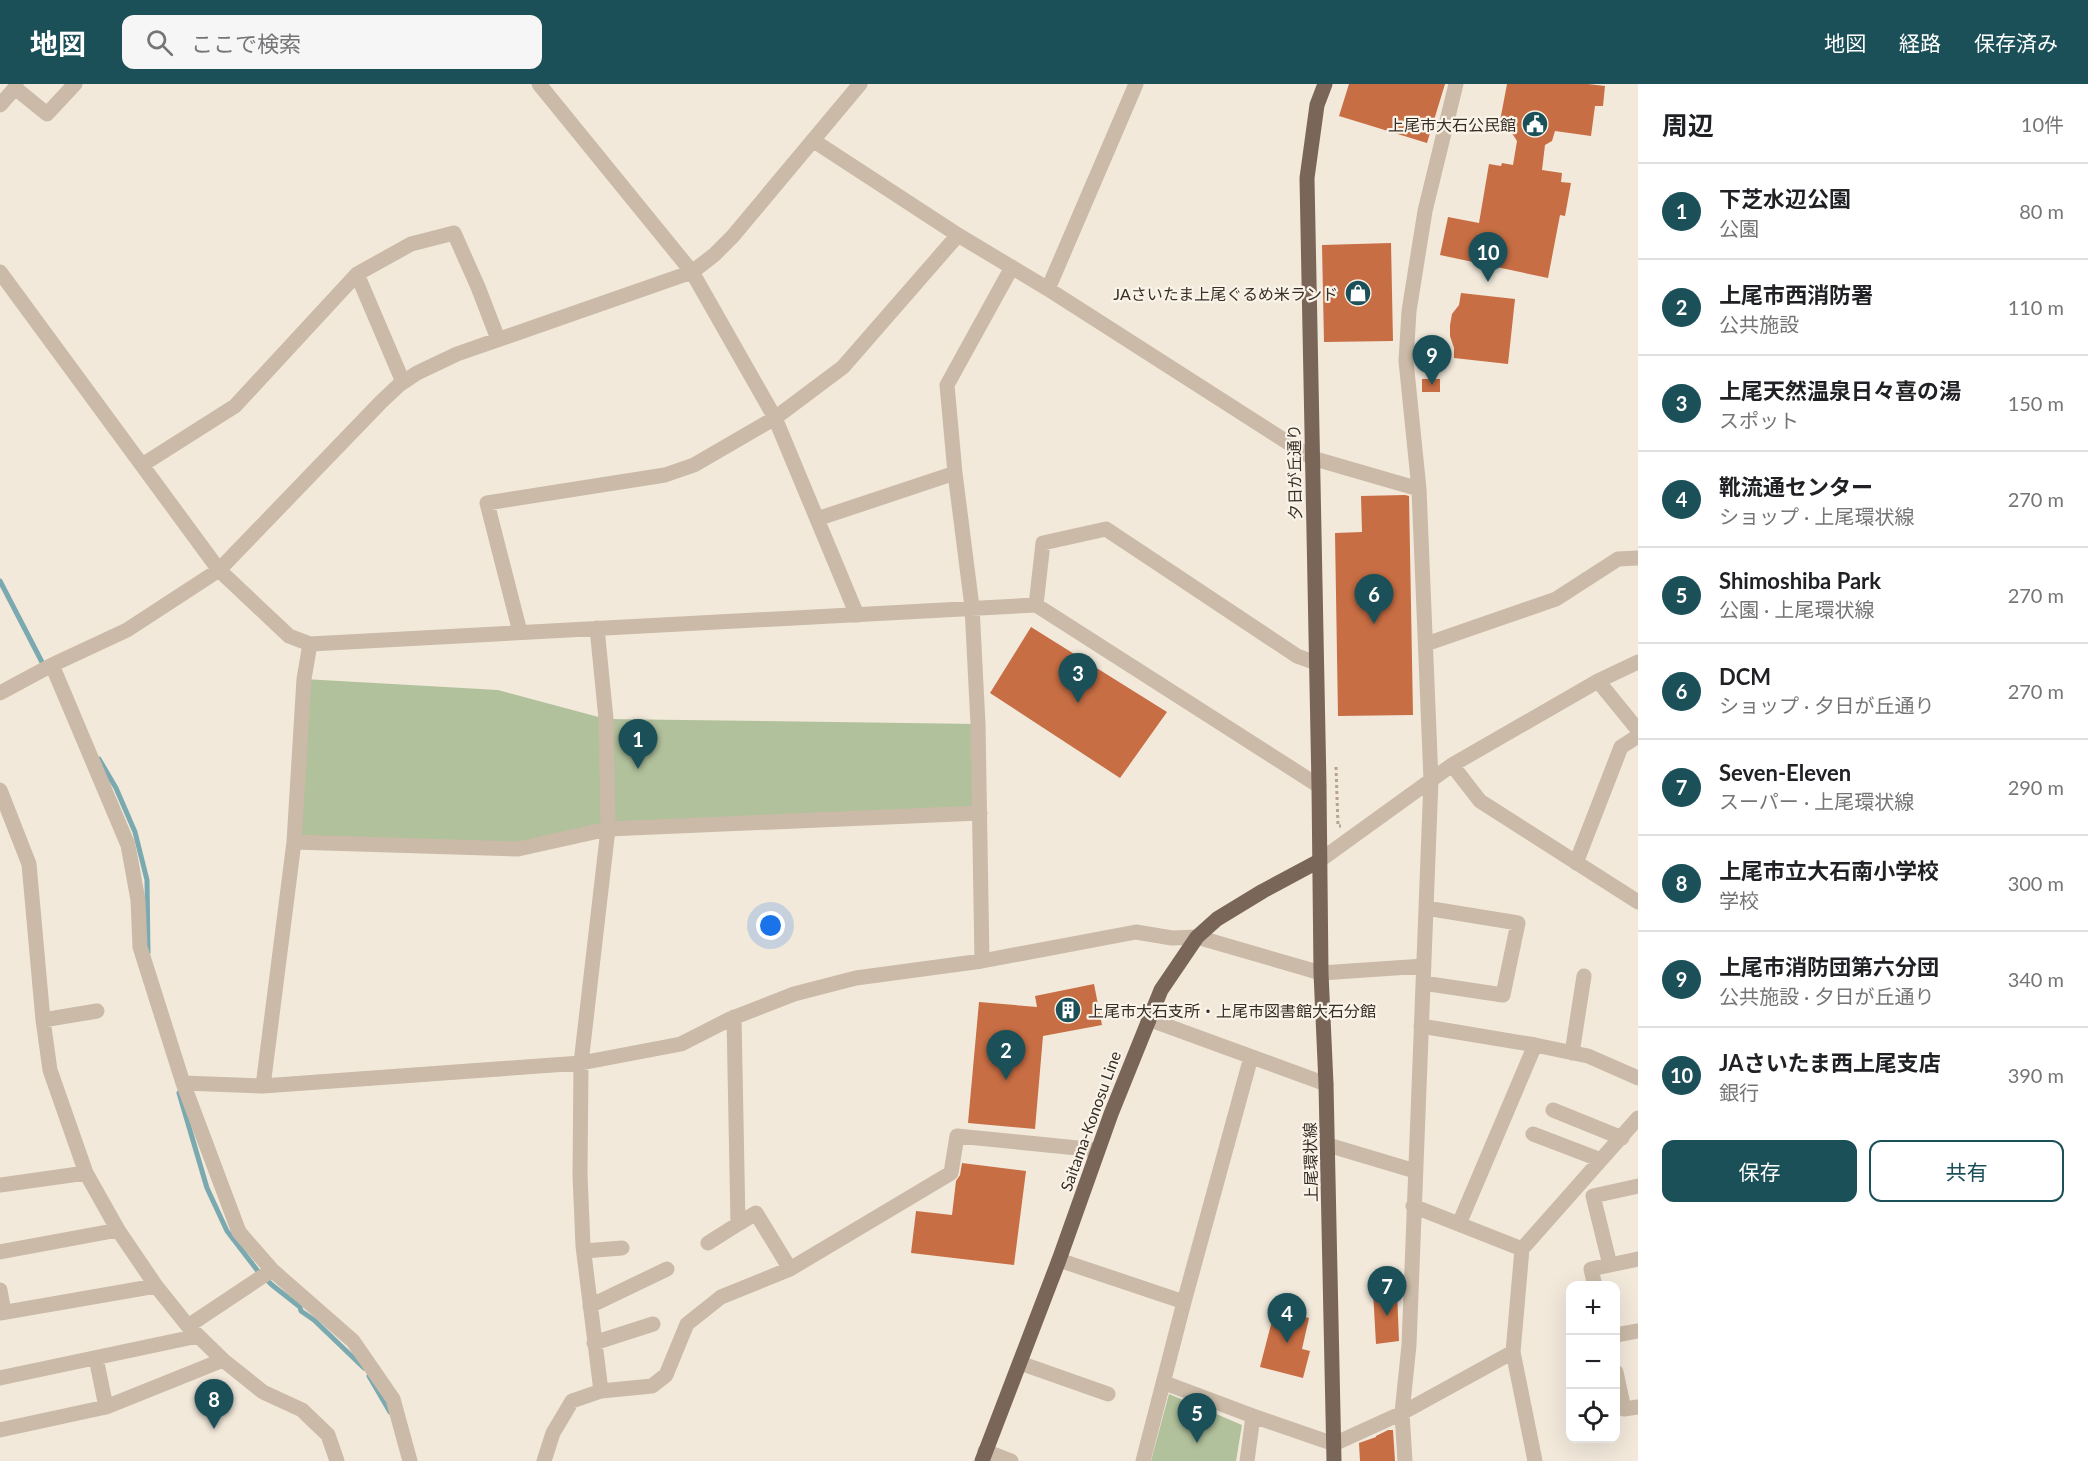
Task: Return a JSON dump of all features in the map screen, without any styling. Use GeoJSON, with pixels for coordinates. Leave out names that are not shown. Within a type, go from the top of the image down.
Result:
{"type":"FeatureCollection","features":[{"type":"Feature","properties":{"kind":"main road","name":"夕日が丘通り"},"geometry":{"type":"LineString","coordinates":[[1319,861],[1307,178],[1317,105],[1325,84]]}},
{"type":"Feature","properties":{"kind":"main road","name":"Saitama-Konosu Line"},"geometry":{"type":"LineString","coordinates":[[984,1456],[1059,1260],[1098,1150],[1161,990],[1197,937],[1217,919],[1319,861]]}},
{"type":"Feature","properties":{"kind":"main road","name":"上尾環状線"},"geometry":{"type":"LineString","coordinates":[[1319,861],[1328,1145],[1334,1461]]}},
{"type":"Feature","properties":{"kind":"street"},"geometry":{"type":"LineString","coordinates":[[0,105],[15,86],[47,114],[75,84]]}},
{"type":"Feature","properties":{"kind":"street"},"geometry":{"type":"LineString","coordinates":[[539,84],[692,272],[775,418],[857,615]]}},
{"type":"Feature","properties":{"kind":"street"},"geometry":{"type":"LineString","coordinates":[[0,693],[52,665],[127,630],[219,570],[381,402],[417,373],[448,357],[692,272],[714,255],[861,84]]}},
{"type":"Feature","properties":{"kind":"street"},"geometry":{"type":"LineString","coordinates":[[1048,289],[1136,84]]}},
{"type":"Feature","properties":{"kind":"street"},"geometry":{"type":"LineString","coordinates":[[1405,1461],[1402,1413],[1409,1345],[1431,780],[1419,489],[1406,361],[1409,311],[1425,211],[1456,84]]}},
{"type":"Feature","properties":{"kind":"street"},"geometry":{"type":"LineString","coordinates":[[814,141],[958,235],[1048,289],[1312,458],[1419,489]]}},
{"type":"Feature","properties":{"kind":"street"},"geometry":{"type":"LineString","coordinates":[[142,465],[234,406],[357,274],[411,244],[454,233],[498,339]]}},
{"type":"Feature","properties":{"kind":"street"},"geometry":{"type":"LineString","coordinates":[[520,632],[488,503],[665,476],[694,465],[775,418],[843,367],[958,235]]}},
{"type":"Feature","properties":{"kind":"street"},"geometry":{"type":"LineString","coordinates":[[982,961],[978,724],[972,607],[946,385],[1012,267]]}},
{"type":"Feature","properties":{"kind":"street"},"geometry":{"type":"LineString","coordinates":[[0,272],[219,570],[289,636],[310,644],[1036,605],[1319,786]]}},
{"type":"Feature","properties":{"kind":"street"},"geometry":{"type":"LineString","coordinates":[[357,274],[404,382]]}},
{"type":"Feature","properties":{"kind":"street"},"geometry":{"type":"LineString","coordinates":[[817,519],[955,473]]}},
{"type":"Feature","properties":{"kind":"street"},"geometry":{"type":"LineString","coordinates":[[1036,605],[1043,543],[1106,529],[1297,656],[1316,663]]}},
{"type":"Feature","properties":{"kind":"street"},"geometry":{"type":"LineString","coordinates":[[1426,644],[1556,599],[1618,559],[1638,558]]}},
{"type":"Feature","properties":{"kind":"street"},"geometry":{"type":"LineString","coordinates":[[597,628],[606,720],[608,830],[581,1063],[580,1176],[584,1251],[594,1343],[602,1391]]}},
{"type":"Feature","properties":{"kind":"street"},"geometry":{"type":"LineString","coordinates":[[263,1086],[294,842],[304,679],[310,644]]}},
{"type":"Feature","properties":{"kind":"street"},"geometry":{"type":"LineString","coordinates":[[1319,861],[1452,765],[1598,681],[1638,662]]}},
{"type":"Feature","properties":{"kind":"street"},"geometry":{"type":"LineString","coordinates":[[52,665],[128,845],[138,900],[140,947],[183,1083],[238,1232],[272,1270],[353,1341],[393,1399],[410,1461]]}},
{"type":"Feature","properties":{"kind":"street"},"geometry":{"type":"LineString","coordinates":[[1598,681],[1638,730]]}},
{"type":"Feature","properties":{"kind":"street"},"geometry":{"type":"LineString","coordinates":[[1576,863],[1621,747],[1638,736]]}},
{"type":"Feature","properties":{"kind":"street"},"geometry":{"type":"LineString","coordinates":[[1452,765],[1480,801],[1638,902]]}},
{"type":"Feature","properties":{"kind":"street"},"geometry":{"type":"LineString","coordinates":[[0,790],[29,864],[43,1020],[50,1070],[86,1173],[118,1230],[156,1286],[193,1331],[223,1360],[263,1392],[302,1410],[328,1435],[337,1461]]}},
{"type":"Feature","properties":{"kind":"street"},"geometry":{"type":"LineString","coordinates":[[294,842],[518,849],[608,830],[980,813]]}},
{"type":"Feature","properties":{"kind":"street"},"geometry":{"type":"LineString","coordinates":[[1423,983],[1503,995],[1518,922],[1426,908]]}},
{"type":"Feature","properties":{"kind":"street"},"geometry":{"type":"LineString","coordinates":[[183,1083],[263,1086],[581,1063],[681,1044],[734,1017],[794,994],[856,978],[982,961],[1136,932],[1172,938],[1197,937],[1321,973],[1424,966]]}},
{"type":"Feature","properties":{"kind":"street"},"geometry":{"type":"LineString","coordinates":[[1572,1053],[1584,976]]}},
{"type":"Feature","properties":{"kind":"street"},"geometry":{"type":"LineString","coordinates":[[43,1020],[97,1011]]}},
{"type":"Feature","properties":{"kind":"street"},"geometry":{"type":"LineString","coordinates":[[734,1017],[738,1224]]}},
{"type":"Feature","properties":{"kind":"street"},"geometry":{"type":"LineString","coordinates":[[1148,1019],[1326,1084]]}},
{"type":"Feature","properties":{"kind":"street"},"geometry":{"type":"LineString","coordinates":[[1421,1026],[1588,1056],[1638,1078]]}},
{"type":"Feature","properties":{"kind":"street"},"geometry":{"type":"LineString","coordinates":[[1459,1224],[1535,1045]]}},
{"type":"Feature","properties":{"kind":"street"},"geometry":{"type":"LineString","coordinates":[[1143,1461],[1251,1057]]}},
{"type":"Feature","properties":{"kind":"street"},"geometry":{"type":"LineString","coordinates":[[1553,1110],[1632,1128]]}},
{"type":"Feature","properties":{"kind":"street"},"geometry":{"type":"LineString","coordinates":[[1535,1461],[1513,1352],[1522,1249],[1632,1128]]}},
{"type":"Feature","properties":{"kind":"street"},"geometry":{"type":"LineString","coordinates":[[1533,1134],[1601,1160]]}},
{"type":"Feature","properties":{"kind":"street"},"geometry":{"type":"LineString","coordinates":[[544,1461],[553,1433],[572,1401],[602,1391],[652,1386],[666,1375],[687,1324],[721,1297],[790,1269],[951,1173],[957,1136],[1098,1150]]}},
{"type":"Feature","properties":{"kind":"street"},"geometry":{"type":"LineString","coordinates":[[1328,1145],[1414,1171]]}},
{"type":"Feature","properties":{"kind":"street"},"geometry":{"type":"LineString","coordinates":[[0,1185],[86,1173]]}},
{"type":"Feature","properties":{"kind":"street"},"geometry":{"type":"LineString","coordinates":[[1610,1265],[1593,1196],[1638,1186]]}},
{"type":"Feature","properties":{"kind":"street"},"geometry":{"type":"LineString","coordinates":[[1413,1206],[1522,1249]]}},
{"type":"Feature","properties":{"kind":"street"},"geometry":{"type":"LineString","coordinates":[[708,1244],[756,1213],[790,1269]]}},
{"type":"Feature","properties":{"kind":"street"},"geometry":{"type":"LineString","coordinates":[[0,1252],[118,1230]]}},
{"type":"Feature","properties":{"kind":"street"},"geometry":{"type":"LineString","coordinates":[[584,1251],[622,1248]]}},
{"type":"Feature","properties":{"kind":"street"},"geometry":{"type":"LineString","coordinates":[[1594,1281],[1591,1269],[1638,1259]]}},
{"type":"Feature","properties":{"kind":"street"},"geometry":{"type":"LineString","coordinates":[[1059,1260],[1184,1302]]}},
{"type":"Feature","properties":{"kind":"street"},"geometry":{"type":"LineString","coordinates":[[590,1306],[667,1269]]}},
{"type":"Feature","properties":{"kind":"street"},"geometry":{"type":"LineString","coordinates":[[0,1378],[96,1358],[193,1331],[272,1270]]}},
{"type":"Feature","properties":{"kind":"street"},"geometry":{"type":"LineString","coordinates":[[0,1290],[2,1313],[156,1286]]}},
{"type":"Feature","properties":{"kind":"street"},"geometry":{"type":"LineString","coordinates":[[594,1343],[653,1324]]}},
{"type":"Feature","properties":{"kind":"street"},"geometry":{"type":"LineString","coordinates":[[1620,1334],[1638,1330]]}},
{"type":"Feature","properties":{"kind":"street"},"geometry":{"type":"LineString","coordinates":[[1165,1383],[1334,1444],[1402,1413],[1513,1352]]}},
{"type":"Feature","properties":{"kind":"street"},"geometry":{"type":"LineString","coordinates":[[96,1358],[106,1407]]}},
{"type":"Feature","properties":{"kind":"street"},"geometry":{"type":"LineString","coordinates":[[0,1430],[106,1407],[223,1360]]}},
{"type":"Feature","properties":{"kind":"street"},"geometry":{"type":"LineString","coordinates":[[1020,1363],[1108,1394]]}},
{"type":"Feature","properties":{"kind":"street"},"geometry":{"type":"LineString","coordinates":[[1620,1389],[1624,1409],[1638,1407]]}},
{"type":"Feature","properties":{"kind":"street"},"geometry":{"type":"LineString","coordinates":[[1247,1461],[1253,1416]]}},
{"type":"Feature","properties":{"kind":"street"},"geometry":{"type":"LineString","coordinates":[[984,1456],[1011,1461]]}},
{"type":"Feature","properties":{"kind":"path"},"geometry":{"type":"LineString","coordinates":[[1336,766],[1338,826],[1349,824]]}},
{"type":"Feature","properties":{"kind":"green space"},"geometry":{"type":"Polygon","coordinates":[[[304,679],[498,690],[606,719],[978,724],[980,813],[608,829],[518,849],[294,842],[304,679]]]}},
{"type":"Feature","properties":{"kind":"green space"},"geometry":{"type":"Polygon","coordinates":[[[1169,1394],[1242,1425],[1236,1461],[1151,1461],[1169,1394]]]}},
{"type":"Feature","properties":{"kind":"building"},"geometry":{"type":"Polygon","coordinates":[[[1349,84],[1445,84],[1427,143],[1339,116],[1349,84]]]}},
{"type":"Feature","properties":{"kind":"building"},"geometry":{"type":"Polygon","coordinates":[[[1507,84],[1605,86],[1603,106],[1595,106],[1591,136],[1555,131],[1552,141],[1545,145],[1542,170],[1562,173],[1561,182],[1571,183],[1565,216],[1560,215],[1548,278],[1440,255],[1448,217],[1479,223],[1489,164],[1513,165],[1517,141],[1510,130],[1511,123],[1500,121],[1507,84]]]}},
{"type":"Feature","properties":{"kind":"building"},"geometry":{"type":"Polygon","coordinates":[[[1391,243],[1393,341],[1324,342],[1322,245],[1391,243]]]}},
{"type":"Feature","properties":{"kind":"building"},"geometry":{"type":"Polygon","coordinates":[[[1461,293],[1515,299],[1508,364],[1454,358],[1450,325],[1452,314],[1459,305],[1461,293]]]}},
{"type":"Feature","properties":{"kind":"building"},"geometry":{"type":"Polygon","coordinates":[[[1422,379],[1440,379],[1440,392],[1422,392],[1422,379]]]}},
{"type":"Feature","properties":{"kind":"building"},"geometry":{"type":"Polygon","coordinates":[[[1361,496],[1409,496],[1413,715],[1338,716],[1335,533],[1362,532],[1361,496]]]}},
{"type":"Feature","properties":{"kind":"building"},"geometry":{"type":"Polygon","coordinates":[[[1031,627],[1167,712],[1120,778],[990,693],[1031,627]]]}},
{"type":"Feature","properties":{"kind":"building"},"geometry":{"type":"Polygon","coordinates":[[[1094,984],[1102,1025],[1043,1036],[1035,1129],[968,1123],[979,1002],[1037,1007],[1035,996],[1094,984]]]}},
{"type":"Feature","properties":{"kind":"building"},"geometry":{"type":"Polygon","coordinates":[[[962,1163],[1026,1171],[1014,1265],[911,1253],[916,1211],[952,1215],[956,1181],[960,1175],[962,1163]]]}},
{"type":"Feature","properties":{"kind":"building"},"geometry":{"type":"Polygon","coordinates":[[[1397,1290],[1399,1341],[1376,1344],[1373,1291],[1397,1290]]]}},
{"type":"Feature","properties":{"kind":"building"},"geometry":{"type":"Polygon","coordinates":[[[1275,1309],[1309,1318],[1302,1349],[1310,1351],[1303,1378],[1260,1367],[1275,1309]]]}},
{"type":"Feature","properties":{"kind":"building"},"geometry":{"type":"Polygon","coordinates":[[[1393,1430],[1395,1461],[1360,1461],[1359,1443],[1393,1430]]]}},
{"type":"Feature","properties":{"kind":"waterway"},"geometry":{"type":"LineString","coordinates":[[0,581],[44,666]]}},
{"type":"Feature","properties":{"kind":"waterway"},"geometry":{"type":"LineString","coordinates":[[99,759],[116,788],[135,832],[147,880],[148,953]]}},
{"type":"Feature","properties":{"kind":"waterway"},"geometry":{"type":"LineString","coordinates":[[179,1093],[207,1188],[227,1231],[257,1270],[364,1368]]}},
{"type":"Feature","properties":{"kind":"waterway"},"geometry":{"type":"LineString","coordinates":[[369,1376],[390,1412]]}},
{"type":"Feature","properties":{"kind":"place","name":"上尾市大石公民館"},"geometry":{"type":"Point","coordinates":[1535,124]}},
{"type":"Feature","properties":{"kind":"place","name":"JAさいたま西上尾支店"},"geometry":{"type":"Point","coordinates":[1488,282]}},
{"type":"Feature","properties":{"kind":"place","name":"JAさいたま上尾ぐるめ米ランド"},"geometry":{"type":"Point","coordinates":[1358,293]}},
{"type":"Feature","properties":{"kind":"place","name":"上尾市消防団第六分団"},"geometry":{"type":"Point","coordinates":[1432,385]}},
{"type":"Feature","properties":{"kind":"place","name":"DCM"},"geometry":{"type":"Point","coordinates":[1374,624]}},
{"type":"Feature","properties":{"kind":"place","name":"上尾天然温泉日々喜の湯"},"geometry":{"type":"Point","coordinates":[1078,703]}},
{"type":"Feature","properties":{"kind":"place","name":"下芝水辺公園"},"geometry":{"type":"Point","coordinates":[638,769]}},
{"type":"Feature","properties":{"kind":"place","name":"上尾市大石支所・上尾市図書館大石分館"},"geometry":{"type":"Point","coordinates":[1068,1010]}},
{"type":"Feature","properties":{"kind":"place","name":"上尾市西消防署"},"geometry":{"type":"Point","coordinates":[1006,1080]}},
{"type":"Feature","properties":{"kind":"place","name":"Seven-Eleven"},"geometry":{"type":"Point","coordinates":[1387,1316]}},
{"type":"Feature","properties":{"kind":"place","name":"靴流通センター"},"geometry":{"type":"Point","coordinates":[1287,1343]}},
{"type":"Feature","properties":{"kind":"place","name":"上尾市立大石南小学校"},"geometry":{"type":"Point","coordinates":[214,1429]}},
{"type":"Feature","properties":{"kind":"place","name":"Shimoshiba Park"},"geometry":{"type":"Point","coordinates":[1197,1443]}}]}
